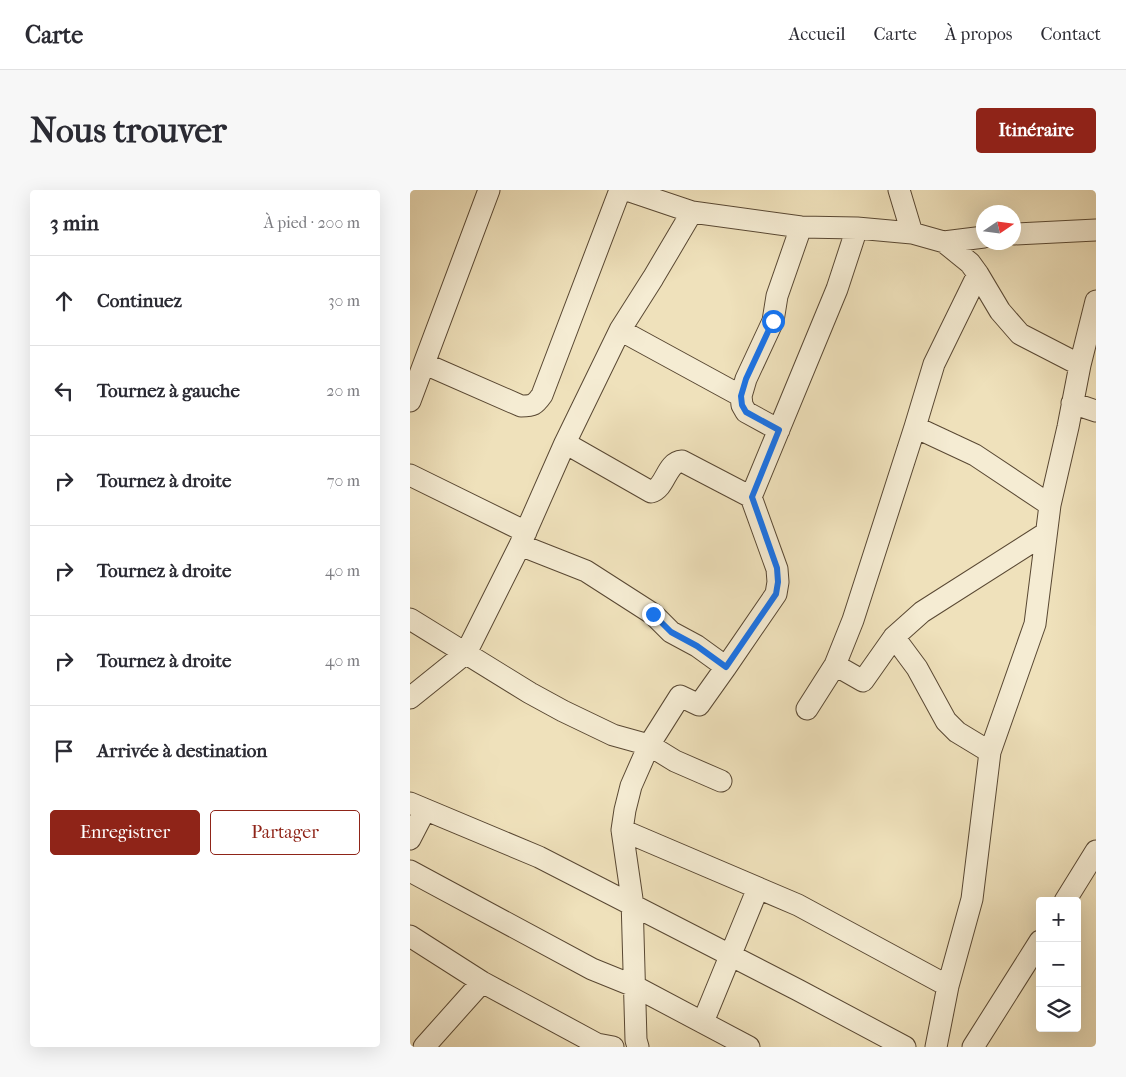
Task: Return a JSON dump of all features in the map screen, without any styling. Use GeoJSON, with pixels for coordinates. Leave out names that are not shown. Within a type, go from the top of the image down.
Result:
{"type":"FeatureCollection","features":[{"type":"Feature","properties":{"kind":"street"},"geometry":{"type":"LineString","coordinates":[[410,401],[489,190]]}},
{"type":"Feature","properties":{"kind":"street"},"geometry":{"type":"LineString","coordinates":[[425,364],[521,406],[529,406],[536,403],[542,395],[620,190]]}},
{"type":"Feature","properties":{"kind":"street"},"geometry":{"type":"LineString","coordinates":[[628,190],[692,212],[801,227],[857,228],[912,233],[944,242],[976,239]]}},
{"type":"Feature","properties":{"kind":"street"},"geometry":{"type":"LineString","coordinates":[[899,190],[912,233]]}},
{"type":"Feature","properties":{"kind":"street"},"geometry":{"type":"LineString","coordinates":[[410,698],[466,653],[523,538],[565,443],[620,330],[692,212]]}},
{"type":"Feature","properties":{"kind":"street"},"geometry":{"type":"LineString","coordinates":[[779,430],[746,412],[742,405],[741,396],[746,379],[773,321],[777,296],[801,227]]}},
{"type":"Feature","properties":{"kind":"street"},"geometry":{"type":"LineString","coordinates":[[638,1047],[636,1040],[632,904],[622,830],[631,786],[650,745],[680,696],[699,705],[776,594],[778,582],[777,568],[752,497],[837,289],[857,228]]}},
{"type":"Feature","properties":{"kind":"street"},"geometry":{"type":"LineString","coordinates":[[1021,234],[1096,230]]}},
{"type":"Feature","properties":{"kind":"street"},"geometry":{"type":"LineString","coordinates":[[944,242],[970,263],[1000,311],[1020,334],[1080,365]]}},
{"type":"Feature","properties":{"kind":"street"},"geometry":{"type":"LineString","coordinates":[[807,709],[835,665],[853,620],[937,356],[978,274]]}},
{"type":"Feature","properties":{"kind":"street"},"geometry":{"type":"LineString","coordinates":[[936,1047],[948,986],[972,899],[990,752],[1035,624],[1050,505],[1080,365],[1096,301]]}},
{"type":"Feature","properties":{"kind":"street"},"geometry":{"type":"LineString","coordinates":[[620,330],[741,396]]}},
{"type":"Feature","properties":{"kind":"street"},"geometry":{"type":"LineString","coordinates":[[1072,403],[1096,411]]}},
{"type":"Feature","properties":{"kind":"street"},"geometry":{"type":"LineString","coordinates":[[915,427],[975,455],[1050,505]]}},
{"type":"Feature","properties":{"kind":"street"},"geometry":{"type":"LineString","coordinates":[[565,443],[651,492],[656,490],[673,464],[682,461],[752,497]]}},
{"type":"Feature","properties":{"kind":"street"},"geometry":{"type":"LineString","coordinates":[[410,475],[586,571],[653,614],[671,632],[697,646],[726,667]]}},
{"type":"Feature","properties":{"kind":"street"},"geometry":{"type":"LineString","coordinates":[[835,665],[863,681],[894,637],[922,612],[1046,532]]}},
{"type":"Feature","properties":{"kind":"street"},"geometry":{"type":"LineString","coordinates":[[410,619],[562,711],[613,735],[650,745],[675,761],[721,781]]}},
{"type":"Feature","properties":{"kind":"street"},"geometry":{"type":"LineString","coordinates":[[894,637],[917,668],[946,721],[957,732],[990,752]]}},
{"type":"Feature","properties":{"kind":"street"},"geometry":{"type":"LineString","coordinates":[[410,839],[418,806],[539,857],[905,1047]]}},
{"type":"Feature","properties":{"kind":"street"},"geometry":{"type":"LineString","coordinates":[[622,830],[798,905],[948,986]]}},
{"type":"Feature","properties":{"kind":"street"},"geometry":{"type":"LineString","coordinates":[[1067,897],[1096,851]]}},
{"type":"Feature","properties":{"kind":"street"},"geometry":{"type":"LineString","coordinates":[[410,871],[592,969],[634,986],[749,1047]]}},
{"type":"Feature","properties":{"kind":"street"},"geometry":{"type":"LineString","coordinates":[[703,1022],[758,888]]}},
{"type":"Feature","properties":{"kind":"street"},"geometry":{"type":"LineString","coordinates":[[410,936],[482,982],[596,1044],[606,1046]]}},
{"type":"Feature","properties":{"kind":"street"},"geometry":{"type":"LineString","coordinates":[[974,1047],[1039,942]]}},
{"type":"Feature","properties":{"kind":"street"},"geometry":{"type":"LineString","coordinates":[[424,1047],[482,982]]}},
{"type":"Feature","properties":{"kind":"route"},"geometry":{"type":"LineString","coordinates":[[653,614],[671,632],[697,646],[726,667],[776,594],[778,582],[777,568],[752,497],[779,430],[746,412],[742,405],[741,396],[746,379],[773,321]]}}]}
